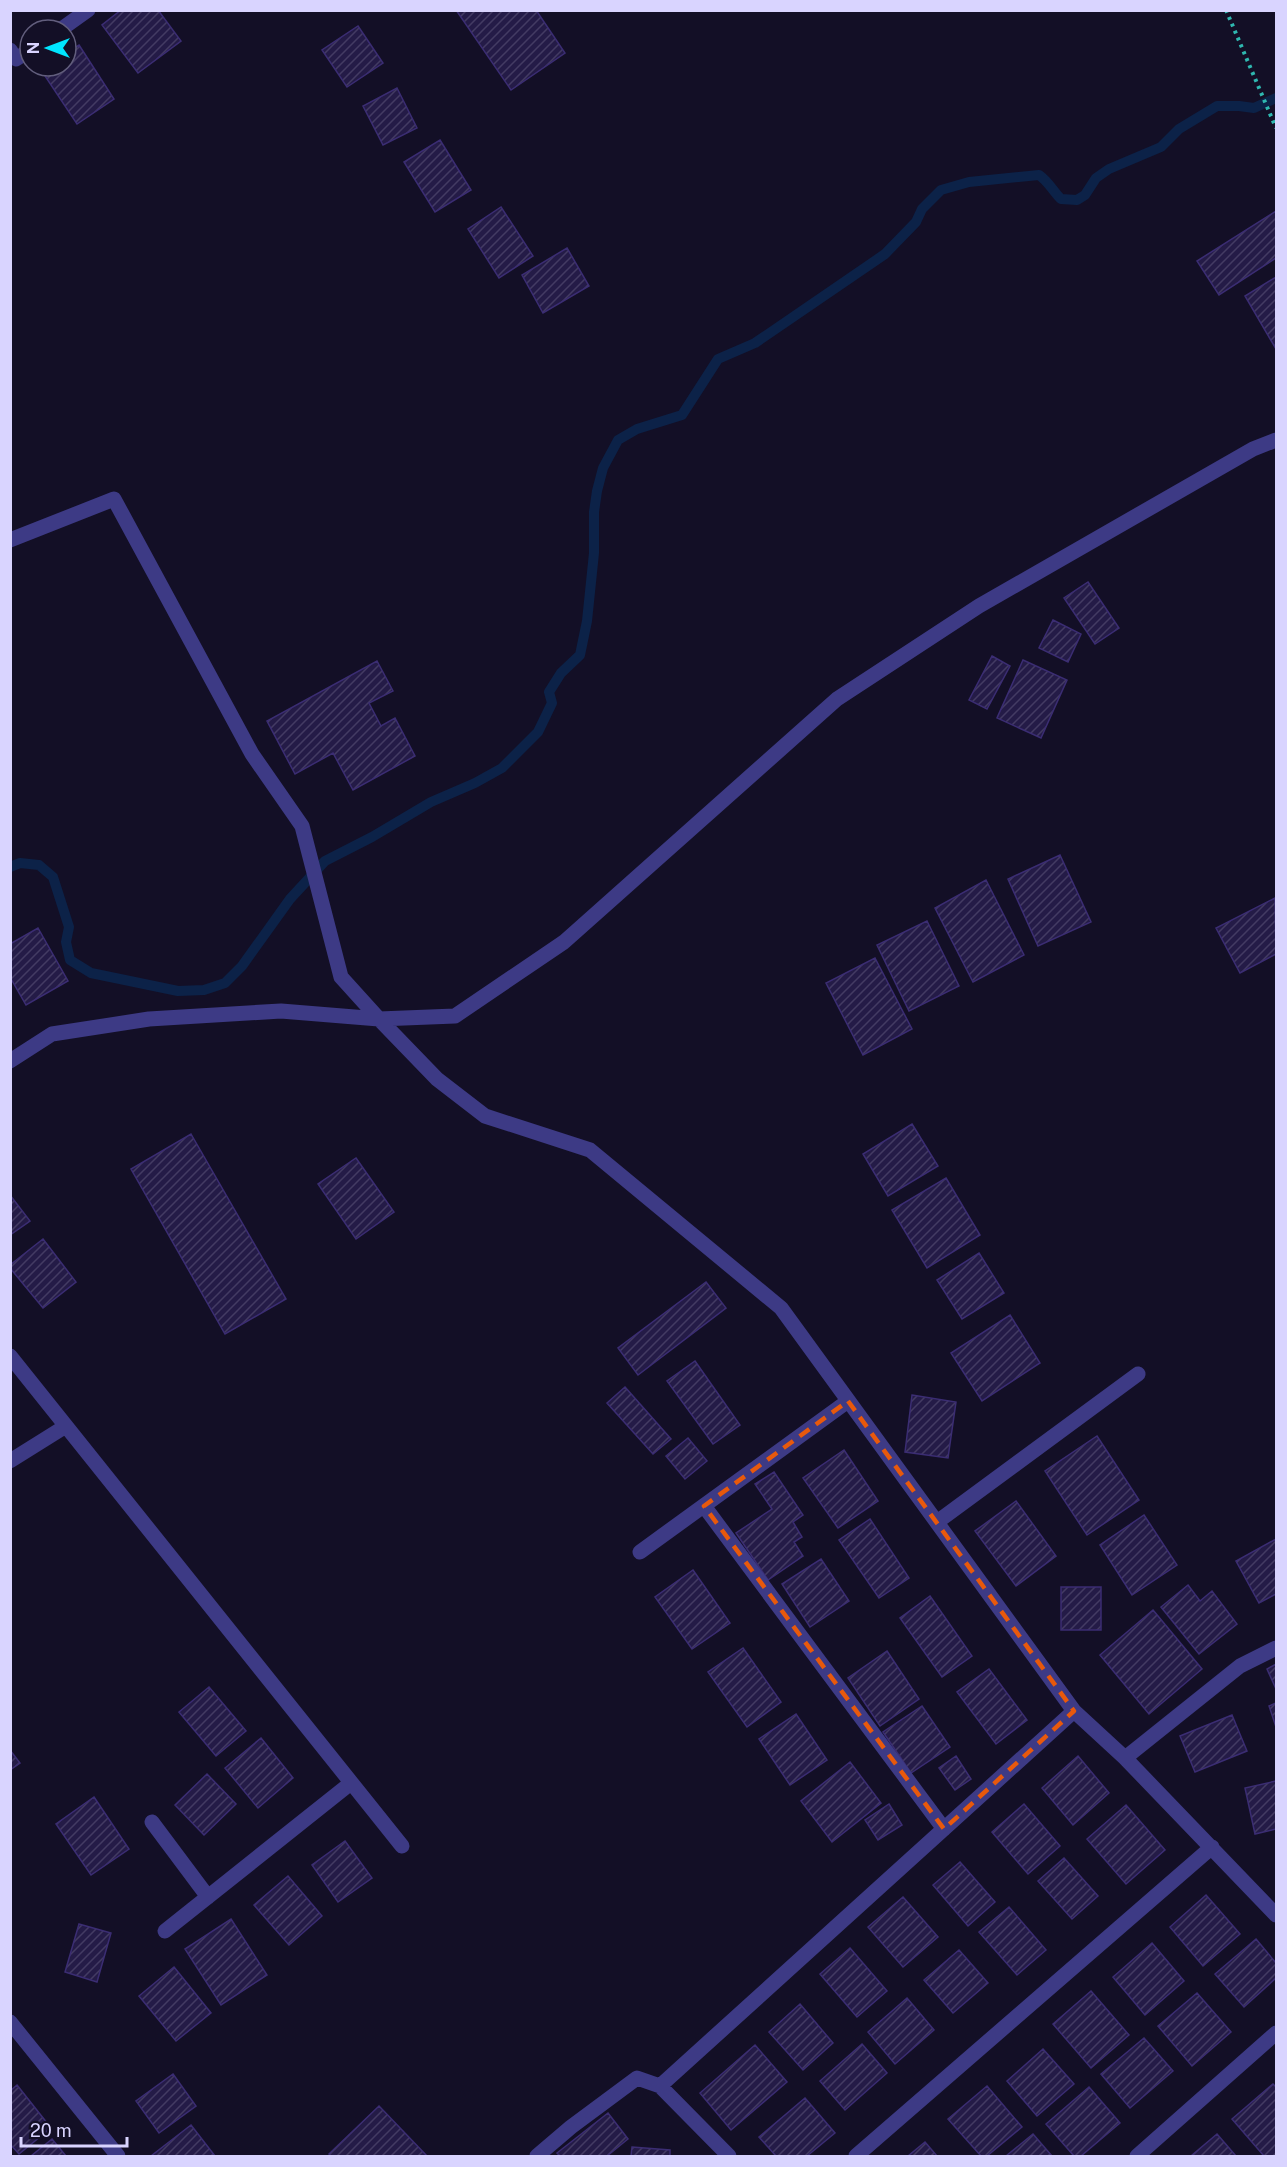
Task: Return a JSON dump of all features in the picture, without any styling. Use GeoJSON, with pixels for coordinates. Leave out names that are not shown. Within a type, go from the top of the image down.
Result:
{"type":"FeatureCollection","features":[{"type":"Feature","properties":{"kind":"street"},"geometry":{"type":"LineString","coordinates":[[10,1061],[52,1034],[149,1019],[281,1011],[379,1020],[455,1016],[564,942],[837,699],[979,606],[1253,449],[1276,440]]}},
{"type":"Feature","properties":{"kind":"street"},"geometry":{"type":"LineString","coordinates":[[10,540],[114,499],[252,754],[302,826],[341,977],[437,1079],[485,1116],[590,1150],[781,1308],[1074,1711],[1125,1758],[1276,1915]]}},
{"type":"Feature","properties":{"kind":"street"},"geometry":{"type":"LineString","coordinates":[[10,1356],[402,1846]]}},
{"type":"Feature","properties":{"kind":"street"},"geometry":{"type":"LineString","coordinates":[[937,1522],[1138,1374]]}},
{"type":"Feature","properties":{"kind":"street"},"geometry":{"type":"LineString","coordinates":[[640,1552],[848,1401]]}},
{"type":"Feature","properties":{"kind":"street"},"geometry":{"type":"LineString","coordinates":[[10,1461],[66,1426]]}},
{"type":"Feature","properties":{"kind":"street"},"geometry":{"type":"LineString","coordinates":[[704,1506],[944,1829]]}},
{"type":"Feature","properties":{"kind":"street"},"geometry":{"type":"LineString","coordinates":[[1125,1758],[1240,1666],[1276,1648]]}},
{"type":"Feature","properties":{"kind":"street"},"geometry":{"type":"LineString","coordinates":[[660,2086],[1074,1711]]}},
{"type":"Feature","properties":{"kind":"street"},"geometry":{"type":"LineString","coordinates":[[165,1932],[351,1783]]}},
{"type":"Feature","properties":{"kind":"street"},"geometry":{"type":"LineString","coordinates":[[152,1822],[208,1897]]}},
{"type":"Feature","properties":{"kind":"street"},"geometry":{"type":"LineString","coordinates":[[856,2157],[1212,1847]]}},
{"type":"Feature","properties":{"kind":"street"},"geometry":{"type":"LineString","coordinates":[[10,2022],[118,2157]]}},
{"type":"Feature","properties":{"kind":"street"},"geometry":{"type":"LineString","coordinates":[[1137,2157],[1276,2033]]}},
{"type":"Feature","properties":{"kind":"street"},"geometry":{"type":"LineString","coordinates":[[537,2157],[571,2127],[637,2078],[660,2086],[729,2157]]}},
{"type":"Feature","properties":{"kind":"path"},"geometry":{"type":"LineString","coordinates":[[1226,10],[1276,129]]}},
{"type":"Feature","properties":{"kind":"highlighted area"},"geometry":{"type":"Polygon","coordinates":[[[848,1401],[1074,1711],[944,1829],[704,1506],[848,1401]]]}},
{"type":"Feature","properties":{"kind":"building"},"geometry":{"type":"Polygon","coordinates":[[[121,10],[158,10],[181,41],[138,73],[102,25],[121,10]]]}},
{"type":"Feature","properties":{"kind":"building"},"geometry":{"type":"Polygon","coordinates":[[[456,10],[536,10],[565,53],[511,90],[456,10]]]}},
{"type":"Feature","properties":{"kind":"building"},"geometry":{"type":"Polygon","coordinates":[[[358,26],[383,63],[347,87],[322,50],[358,26]]]}},
{"type":"Feature","properties":{"kind":"building"},"geometry":{"type":"Polygon","coordinates":[[[78,46],[114,99],[77,124],[46,78],[78,78],[78,46]]]}},
{"type":"Feature","properties":{"kind":"building"},"geometry":{"type":"Polygon","coordinates":[[[397,88],[417,128],[383,145],[363,106],[397,88]]]}},
{"type":"Feature","properties":{"kind":"building"},"geometry":{"type":"Polygon","coordinates":[[[440,140],[471,190],[435,212],[404,162],[440,140]]]}},
{"type":"Feature","properties":{"kind":"building"},"geometry":{"type":"Polygon","coordinates":[[[501,207],[533,256],[499,278],[468,229],[501,207]]]}},
{"type":"Feature","properties":{"kind":"building"},"geometry":{"type":"Polygon","coordinates":[[[1276,211],[1276,258],[1219,295],[1197,261],[1276,211]]]}},
{"type":"Feature","properties":{"kind":"building"},"geometry":{"type":"Polygon","coordinates":[[[567,248],[589,286],[543,313],[522,275],[567,248]]]}},
{"type":"Feature","properties":{"kind":"building"},"geometry":{"type":"Polygon","coordinates":[[[1276,277],[1276,349],[1245,296],[1276,277]]]}},
{"type":"Feature","properties":{"kind":"building"},"geometry":{"type":"Polygon","coordinates":[[[1088,582],[1119,628],[1095,644],[1064,598],[1088,582]]]}},
{"type":"Feature","properties":{"kind":"building"},"geometry":{"type":"Polygon","coordinates":[[[1053,620],[1081,634],[1068,662],[1039,648],[1053,620]]]}},
{"type":"Feature","properties":{"kind":"building"},"geometry":{"type":"Polygon","coordinates":[[[992,656],[1010,666],[987,709],[969,700],[992,656]]]}},
{"type":"Feature","properties":{"kind":"building"},"geometry":{"type":"Polygon","coordinates":[[[1023,660],[1067,680],[1041,738],[997,718],[1023,660]]]}},
{"type":"Feature","properties":{"kind":"building"},"geometry":{"type":"Polygon","coordinates":[[[377,661],[393,691],[369,703],[381,726],[395,718],[415,756],[353,790],[333,753],[295,774],[267,721],[377,661]]]}},
{"type":"Feature","properties":{"kind":"building"},"geometry":{"type":"Polygon","coordinates":[[[1060,855],[1091,922],[1038,946],[1008,879],[1060,855]]]}},
{"type":"Feature","properties":{"kind":"building"},"geometry":{"type":"Polygon","coordinates":[[[986,880],[1024,955],[973,982],[935,908],[986,880]]]}},
{"type":"Feature","properties":{"kind":"building"},"geometry":{"type":"Polygon","coordinates":[[[1275,898],[1276,954],[1240,973],[1216,928],[1275,898]]]}},
{"type":"Feature","properties":{"kind":"building"},"geometry":{"type":"Polygon","coordinates":[[[927,921],[959,986],[909,1011],[877,945],[927,921]]]}},
{"type":"Feature","properties":{"kind":"building"},"geometry":{"type":"Polygon","coordinates":[[[38,928],[68,981],[26,1005],[10,977],[10,944],[38,928]]]}},
{"type":"Feature","properties":{"kind":"building"},"geometry":{"type":"Polygon","coordinates":[[[875,958],[912,1029],[863,1055],[826,983],[875,958]]]}},
{"type":"Feature","properties":{"kind":"building"},"geometry":{"type":"Polygon","coordinates":[[[912,1124],[938,1166],[888,1196],[863,1154],[912,1124]]]}},
{"type":"Feature","properties":{"kind":"building"},"geometry":{"type":"Polygon","coordinates":[[[191,1134],[286,1299],[225,1334],[131,1169],[191,1134]]]}},
{"type":"Feature","properties":{"kind":"building"},"geometry":{"type":"Polygon","coordinates":[[[356,1158],[394,1212],[356,1239],[318,1184],[356,1158]]]}},
{"type":"Feature","properties":{"kind":"building"},"geometry":{"type":"Polygon","coordinates":[[[946,1178],[980,1235],[927,1268],[892,1210],[946,1178]]]}},
{"type":"Feature","properties":{"kind":"building"},"geometry":{"type":"Polygon","coordinates":[[[10,1195],[30,1221],[10,1235],[10,1195]]]}},
{"type":"Feature","properties":{"kind":"building"},"geometry":{"type":"Polygon","coordinates":[[[43,1239],[76,1282],[43,1308],[10,1268],[10,1265],[43,1239]]]}},
{"type":"Feature","properties":{"kind":"building"},"geometry":{"type":"Polygon","coordinates":[[[979,1253],[1004,1293],[962,1319],[937,1280],[979,1253]]]}},
{"type":"Feature","properties":{"kind":"building"},"geometry":{"type":"Polygon","coordinates":[[[706,1282],[726,1308],[638,1375],[618,1348],[706,1282]]]}},
{"type":"Feature","properties":{"kind":"building"},"geometry":{"type":"Polygon","coordinates":[[[1010,1315],[1040,1363],[982,1401],[951,1353],[1010,1315]]]}},
{"type":"Feature","properties":{"kind":"building"},"geometry":{"type":"Polygon","coordinates":[[[695,1361],[740,1425],[713,1444],[667,1381],[695,1361]]]}},
{"type":"Feature","properties":{"kind":"building"},"geometry":{"type":"Polygon","coordinates":[[[625,1387],[671,1439],[653,1454],[607,1403],[625,1387]]]}},
{"type":"Feature","properties":{"kind":"building"},"geometry":{"type":"Polygon","coordinates":[[[912,1395],[956,1402],[948,1458],[905,1452],[912,1395]]]}},
{"type":"Feature","properties":{"kind":"building"},"geometry":{"type":"Polygon","coordinates":[[[1097,1436],[1139,1500],[1087,1535],[1045,1471],[1097,1436]]]}},
{"type":"Feature","properties":{"kind":"building"},"geometry":{"type":"Polygon","coordinates":[[[688,1438],[707,1461],[685,1479],[666,1456],[688,1438]]]}},
{"type":"Feature","properties":{"kind":"building"},"geometry":{"type":"Polygon","coordinates":[[[844,1450],[878,1501],[838,1528],[803,1478],[844,1450]]]}},
{"type":"Feature","properties":{"kind":"building"},"geometry":{"type":"Polygon","coordinates":[[[774,1472],[803,1515],[793,1522],[802,1537],[794,1542],[803,1556],[768,1580],[736,1533],[772,1509],[755,1484],[774,1472]]]}},
{"type":"Feature","properties":{"kind":"building"},"geometry":{"type":"Polygon","coordinates":[[[1016,1501],[1056,1556],[1016,1586],[975,1531],[1016,1501]]]}},
{"type":"Feature","properties":{"kind":"building"},"geometry":{"type":"Polygon","coordinates":[[[1144,1515],[1177,1565],[1132,1595],[1100,1545],[1144,1515]]]}},
{"type":"Feature","properties":{"kind":"building"},"geometry":{"type":"Polygon","coordinates":[[[870,1519],[909,1578],[879,1598],[839,1540],[870,1519]]]}},
{"type":"Feature","properties":{"kind":"building"},"geometry":{"type":"Polygon","coordinates":[[[1276,1539],[1276,1594],[1259,1603],[1236,1561],[1276,1539]]]}},
{"type":"Feature","properties":{"kind":"building"},"geometry":{"type":"Polygon","coordinates":[[[821,1559],[849,1601],[810,1627],[782,1584],[821,1559]]]}},
{"type":"Feature","properties":{"kind":"building"},"geometry":{"type":"Polygon","coordinates":[[[693,1570],[730,1623],[692,1649],[655,1597],[693,1570]]]}},
{"type":"Feature","properties":{"kind":"building"},"geometry":{"type":"Polygon","coordinates":[[[1188,1585],[1200,1601],[1212,1591],[1237,1624],[1199,1654],[1161,1607],[1188,1585]]]}},
{"type":"Feature","properties":{"kind":"building"},"geometry":{"type":"Polygon","coordinates":[[[1061,1587],[1101,1587],[1101,1630],[1061,1630],[1061,1587]]]}},
{"type":"Feature","properties":{"kind":"building"},"geometry":{"type":"Polygon","coordinates":[[[930,1596],[972,1656],[942,1677],[900,1618],[930,1596]]]}},
{"type":"Feature","properties":{"kind":"building"},"geometry":{"type":"Polygon","coordinates":[[[1153,1610],[1202,1669],[1149,1714],[1100,1655],[1153,1610]]]}},
{"type":"Feature","properties":{"kind":"building"},"geometry":{"type":"Polygon","coordinates":[[[743,1648],[781,1702],[747,1727],[708,1672],[743,1648]]]}},
{"type":"Feature","properties":{"kind":"building"},"geometry":{"type":"Polygon","coordinates":[[[887,1651],[919,1699],[880,1726],[848,1678],[887,1651]]]}},
{"type":"Feature","properties":{"kind":"building"},"geometry":{"type":"Polygon","coordinates":[[[1276,1664],[1276,1689],[1267,1669],[1276,1664]]]}},
{"type":"Feature","properties":{"kind":"building"},"geometry":{"type":"Polygon","coordinates":[[[989,1669],[1027,1720],[996,1744],[957,1692],[989,1669]]]}},
{"type":"Feature","properties":{"kind":"building"},"geometry":{"type":"Polygon","coordinates":[[[209,1687],[246,1731],[216,1756],[179,1712],[209,1687]]]}},
{"type":"Feature","properties":{"kind":"building"},"geometry":{"type":"Polygon","coordinates":[[[1276,1703],[1276,1727],[1269,1706],[1276,1703]]]}},
{"type":"Feature","properties":{"kind":"building"},"geometry":{"type":"Polygon","coordinates":[[[922,1706],[950,1747],[911,1773],[883,1732],[922,1706]]]}},
{"type":"Feature","properties":{"kind":"building"},"geometry":{"type":"Polygon","coordinates":[[[796,1714],[827,1760],[790,1785],[759,1739],[796,1714]]]}},
{"type":"Feature","properties":{"kind":"building"},"geometry":{"type":"Polygon","coordinates":[[[1232,1715],[1247,1751],[1195,1772],[1180,1736],[1232,1715]]]}},
{"type":"Feature","properties":{"kind":"building"},"geometry":{"type":"Polygon","coordinates":[[[261,1738],[293,1778],[258,1808],[225,1768],[261,1738]]]}},
{"type":"Feature","properties":{"kind":"building"},"geometry":{"type":"Polygon","coordinates":[[[10,1750],[20,1763],[10,1770],[10,1750]]]}},
{"type":"Feature","properties":{"kind":"building"},"geometry":{"type":"Polygon","coordinates":[[[956,1756],[971,1779],[955,1790],[939,1768],[956,1756]]]}},
{"type":"Feature","properties":{"kind":"building"},"geometry":{"type":"Polygon","coordinates":[[[1078,1756],[1109,1793],[1073,1825],[1042,1788],[1078,1756]]]}},
{"type":"Feature","properties":{"kind":"building"},"geometry":{"type":"Polygon","coordinates":[[[850,1762],[881,1803],[832,1842],[801,1801],[850,1762]]]}},
{"type":"Feature","properties":{"kind":"building"},"geometry":{"type":"Polygon","coordinates":[[[207,1774],[236,1804],[204,1835],[175,1805],[207,1774]]]}},
{"type":"Feature","properties":{"kind":"building"},"geometry":{"type":"Polygon","coordinates":[[[1276,1781],[1276,1829],[1255,1834],[1245,1788],[1276,1781]]]}},
{"type":"Feature","properties":{"kind":"building"},"geometry":{"type":"Polygon","coordinates":[[[94,1797],[129,1849],[91,1875],[56,1824],[94,1797]]]}},
{"type":"Feature","properties":{"kind":"building"},"geometry":{"type":"Polygon","coordinates":[[[889,1804],[902,1825],[878,1840],[865,1820],[889,1804]]]}},
{"type":"Feature","properties":{"kind":"building"},"geometry":{"type":"Polygon","coordinates":[[[1024,1804],[1060,1846],[1028,1874],[992,1832],[1024,1804]]]}},
{"type":"Feature","properties":{"kind":"building"},"geometry":{"type":"Polygon","coordinates":[[[1126,1805],[1165,1850],[1126,1884],[1087,1839],[1126,1805]]]}},
{"type":"Feature","properties":{"kind":"building"},"geometry":{"type":"Polygon","coordinates":[[[345,1841],[372,1878],[338,1902],[312,1865],[345,1841]]]}},
{"type":"Feature","properties":{"kind":"building"},"geometry":{"type":"Polygon","coordinates":[[[1064,1858],[1098,1896],[1072,1919],[1038,1881],[1064,1858]]]}},
{"type":"Feature","properties":{"kind":"building"},"geometry":{"type":"Polygon","coordinates":[[[960,1862],[995,1902],[968,1926],[933,1885],[960,1862]]]}},
{"type":"Feature","properties":{"kind":"building"},"geometry":{"type":"Polygon","coordinates":[[[288,1876],[322,1916],[289,1945],[254,1905],[288,1876]]]}},
{"type":"Feature","properties":{"kind":"building"},"geometry":{"type":"Polygon","coordinates":[[[1206,1895],[1240,1934],[1203,1966],[1170,1927],[1206,1895]]]}},
{"type":"Feature","properties":{"kind":"building"},"geometry":{"type":"Polygon","coordinates":[[[903,1897],[938,1937],[903,1967],[868,1927],[903,1897]]]}},
{"type":"Feature","properties":{"kind":"building"},"geometry":{"type":"Polygon","coordinates":[[[1009,1907],[1046,1950],[1017,1975],[979,1932],[1009,1907]]]}},
{"type":"Feature","properties":{"kind":"building"},"geometry":{"type":"Polygon","coordinates":[[[231,1919],[267,1975],[221,2005],[185,1949],[231,1919]]]}},
{"type":"Feature","properties":{"kind":"building"},"geometry":{"type":"Polygon","coordinates":[[[79,1924],[111,1933],[97,1982],[65,1972],[79,1924]]]}},
{"type":"Feature","properties":{"kind":"building"},"geometry":{"type":"Polygon","coordinates":[[[1256,1939],[1276,1963],[1276,1978],[1244,2007],[1215,1974],[1256,1939]]]}},
{"type":"Feature","properties":{"kind":"building"},"geometry":{"type":"Polygon","coordinates":[[[1152,1943],[1184,1981],[1145,2015],[1113,1977],[1152,1943]]]}},
{"type":"Feature","properties":{"kind":"building"},"geometry":{"type":"Polygon","coordinates":[[[850,1948],[887,1991],[857,2017],[820,1974],[850,1948]]]}},
{"type":"Feature","properties":{"kind":"building"},"geometry":{"type":"Polygon","coordinates":[[[959,1950],[988,1983],[953,2013],[924,1980],[959,1950]]]}},
{"type":"Feature","properties":{"kind":"building"},"geometry":{"type":"Polygon","coordinates":[[[174,1967],[211,2013],[176,2041],[139,1996],[174,1967]]]}},
{"type":"Feature","properties":{"kind":"building"},"geometry":{"type":"Polygon","coordinates":[[[1091,1991],[1129,2035],[1091,2068],[1053,2024],[1091,1991]]]}},
{"type":"Feature","properties":{"kind":"building"},"geometry":{"type":"Polygon","coordinates":[[[1197,1993],[1231,2032],[1192,2066],[1158,2026],[1197,1993]]]}},
{"type":"Feature","properties":{"kind":"building"},"geometry":{"type":"Polygon","coordinates":[[[907,1998],[934,2030],[895,2064],[868,2032],[907,1998]]]}},
{"type":"Feature","properties":{"kind":"building"},"geometry":{"type":"Polygon","coordinates":[[[800,2004],[833,2043],[803,2070],[769,2032],[800,2004]]]}},
{"type":"Feature","properties":{"kind":"building"},"geometry":{"type":"Polygon","coordinates":[[[1144,2038],[1173,2071],[1130,2108],[1101,2074],[1144,2038]]]}},
{"type":"Feature","properties":{"kind":"building"},"geometry":{"type":"Polygon","coordinates":[[[862,2044],[887,2073],[845,2110],[820,2081],[862,2044]]]}},
{"type":"Feature","properties":{"kind":"building"},"geometry":{"type":"Polygon","coordinates":[[[755,2045],[787,2082],[731,2130],[700,2093],[755,2045]]]}},
{"type":"Feature","properties":{"kind":"building"},"geometry":{"type":"Polygon","coordinates":[[[1043,2049],[1074,2084],[1037,2116],[1007,2081],[1043,2049]]]}},
{"type":"Feature","properties":{"kind":"building"},"geometry":{"type":"Polygon","coordinates":[[[173,2074],[196,2106],[159,2133],[136,2101],[173,2074]]]}},
{"type":"Feature","properties":{"kind":"building"},"geometry":{"type":"Polygon","coordinates":[[[1273,2084],[1276,2087],[1276,2156],[1264,2156],[1232,2119],[1273,2084]]]}},
{"type":"Feature","properties":{"kind":"building"},"geometry":{"type":"Polygon","coordinates":[[[17,2085],[51,2128],[19,2154],[10,2144],[10,2091],[17,2085]]]}},
{"type":"Feature","properties":{"kind":"building"},"geometry":{"type":"Polygon","coordinates":[[[987,2086],[1022,2127],[987,2156],[981,2156],[948,2119],[987,2086]]]}},
{"type":"Feature","properties":{"kind":"building"},"geometry":{"type":"Polygon","coordinates":[[[1089,2087],[1120,2123],[1081,2156],[1074,2156],[1046,2124],[1089,2087]]]}},
{"type":"Feature","properties":{"kind":"building"},"geometry":{"type":"Polygon","coordinates":[[[805,2098],[835,2133],[807,2156],[776,2156],[759,2137],[805,2098]]]}},
{"type":"Feature","properties":{"kind":"building"},"geometry":{"type":"Polygon","coordinates":[[[379,2106],[427,2156],[331,2156],[329,2154],[379,2106]]]}},
{"type":"Feature","properties":{"kind":"building"},"geometry":{"type":"Polygon","coordinates":[[[608,2113],[628,2139],[607,2156],[560,2156],[557,2153],[608,2113]]]}},
{"type":"Feature","properties":{"kind":"building"},"geometry":{"type":"Polygon","coordinates":[[[191,2125],[215,2156],[151,2156],[191,2125]]]}},
{"type":"Feature","properties":{"kind":"building"},"geometry":{"type":"Polygon","coordinates":[[[1033,2134],[1052,2156],[1006,2156],[1033,2134]]]}},
{"type":"Feature","properties":{"kind":"building"},"geometry":{"type":"Polygon","coordinates":[[[1217,2134],[1236,2156],[1191,2156],[1217,2134]]]}},
{"type":"Feature","properties":{"kind":"building"},"geometry":{"type":"Polygon","coordinates":[[[52,2139],[66,2156],[31,2156],[52,2139]]]}},
{"type":"Feature","properties":{"kind":"building"},"geometry":{"type":"Polygon","coordinates":[[[925,2142],[937,2156],[908,2156],[925,2142]]]}},
{"type":"Feature","properties":{"kind":"building"},"geometry":{"type":"Polygon","coordinates":[[[632,2147],[670,2150],[670,2156],[631,2156],[632,2147]]]}},
{"type":"Feature","properties":{"kind":"waterway"},"geometry":{"type":"LineString","coordinates":[[10,867],[20,863],[39,865],[53,877],[69,927],[66,942],[70,960],[91,973],[178,991],[204,990],[225,983],[242,966],[290,899],[325,861],[372,837],[431,802],[475,783],[502,768],[538,732],[552,703],[549,692],[561,673],[580,655],[587,621],[597,491],[603,468],[618,440],[637,429],[682,415],[718,359],[755,343],[885,254],[916,222],[922,209],[941,190],[969,182],[1039,175],[1061,199],[1077,200],[1085,195],[1096,178],[1109,169],[1161,147],[1179,129],[1217,106],[1254,108],[1276,98]]}}]}
